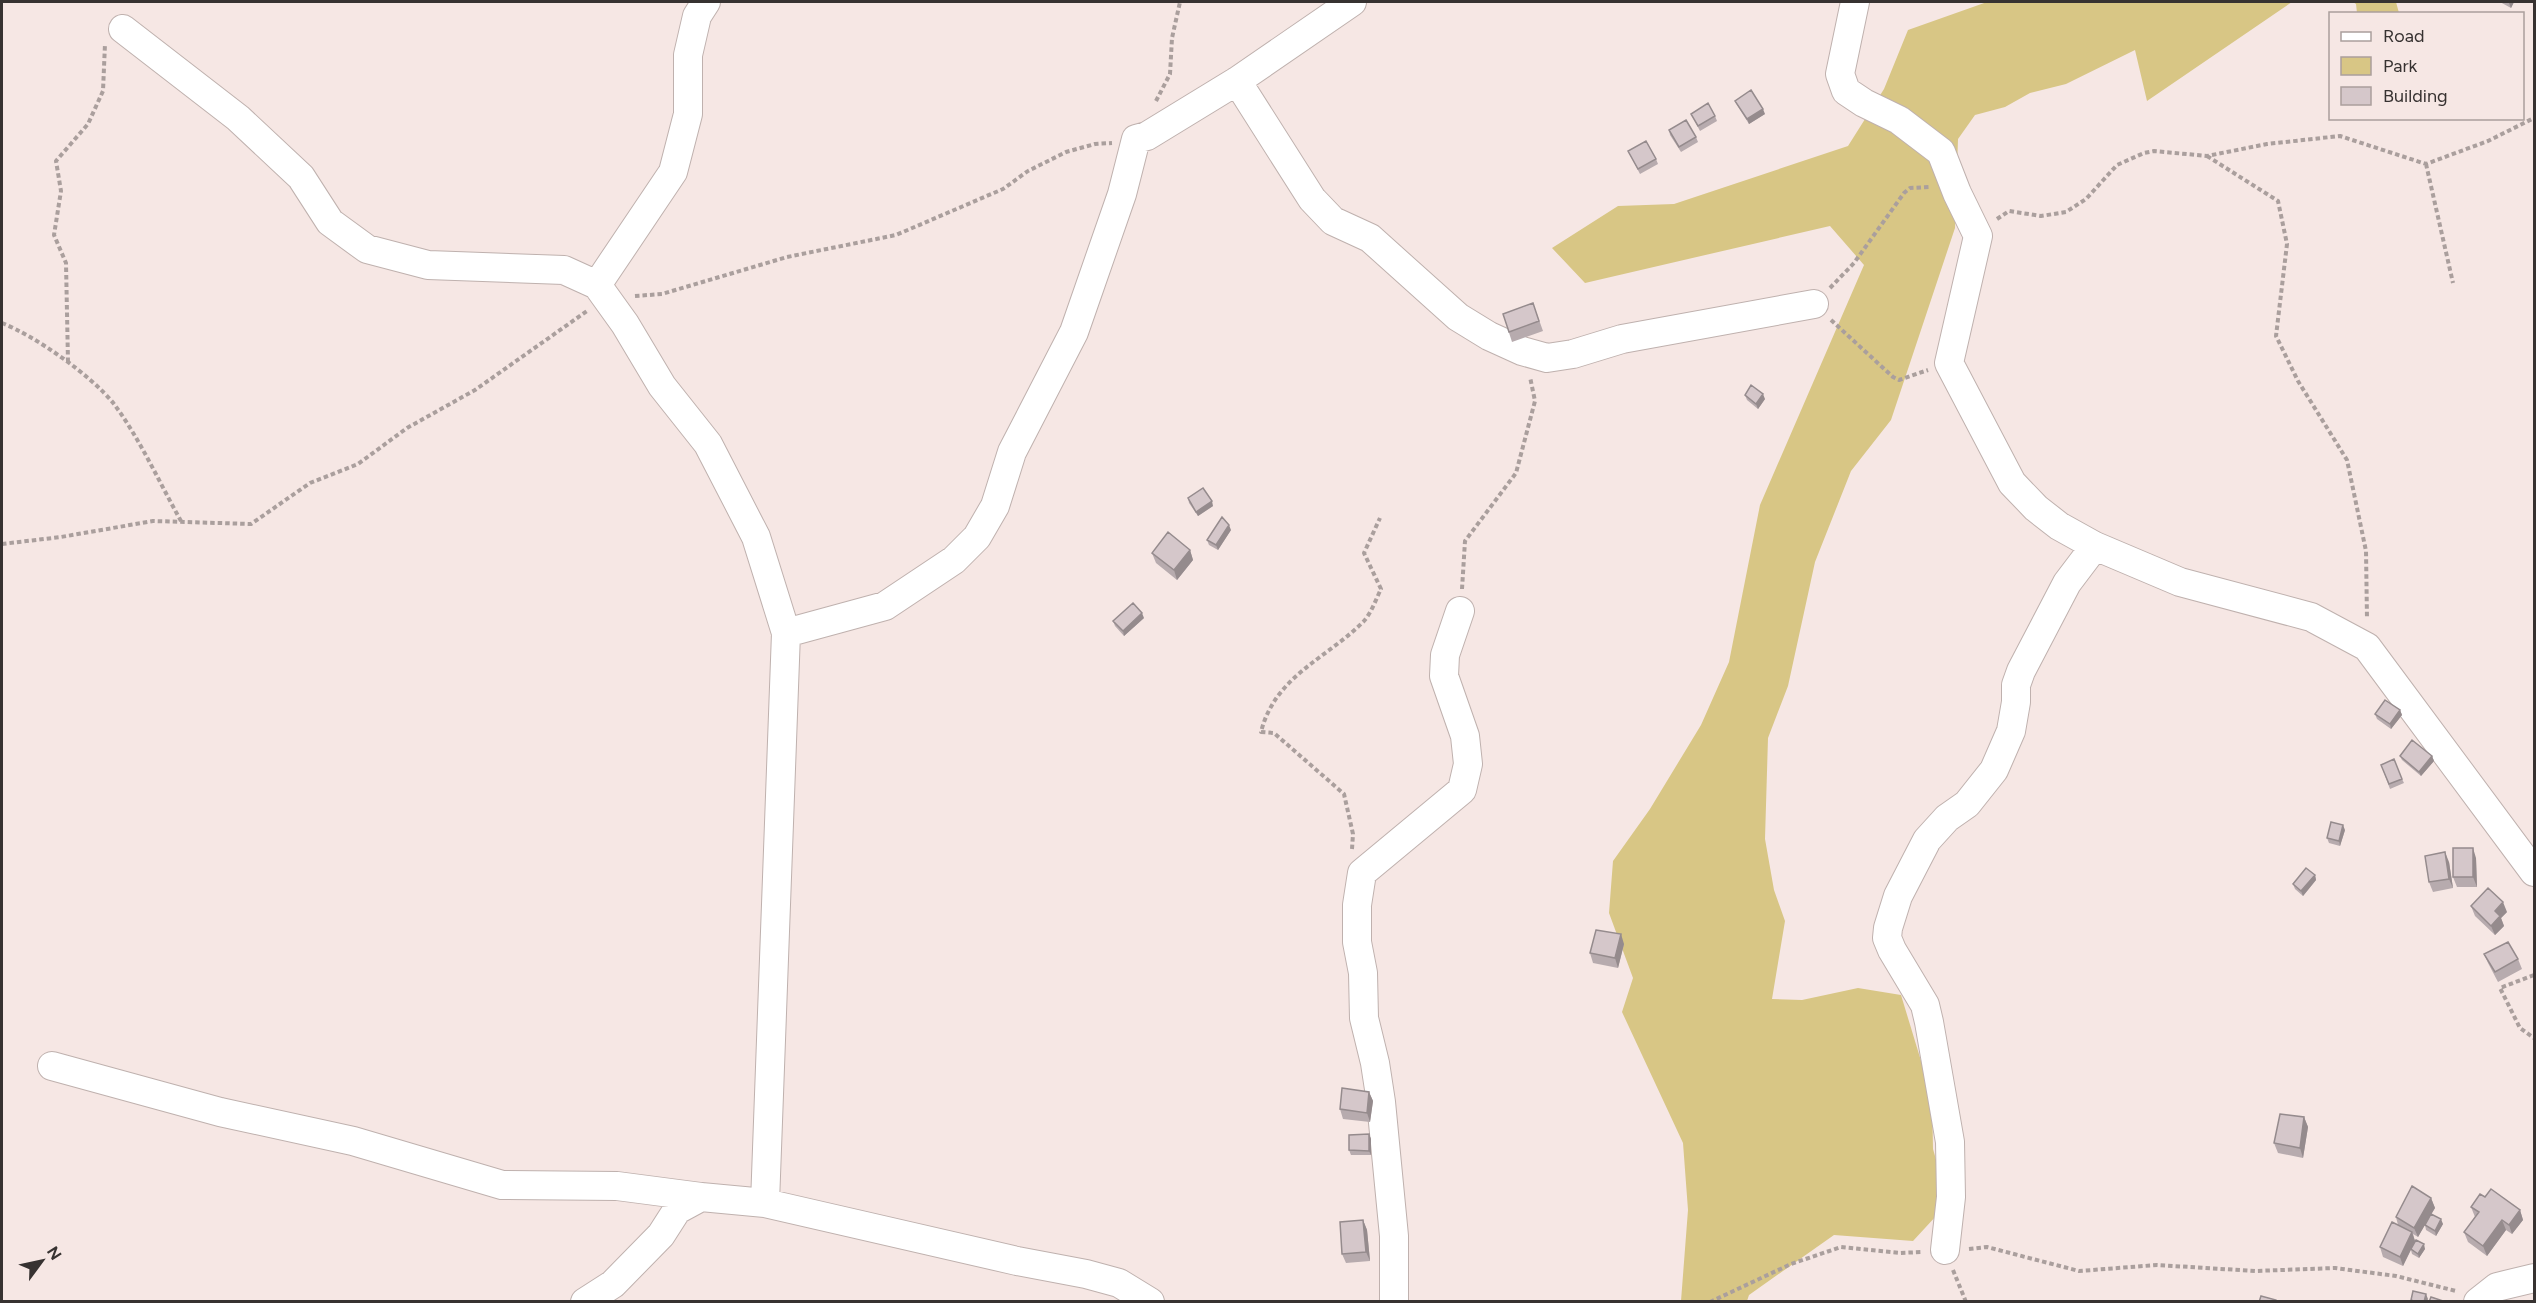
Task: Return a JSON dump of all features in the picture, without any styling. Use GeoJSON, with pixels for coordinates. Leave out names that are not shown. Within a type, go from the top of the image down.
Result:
{"type":"FeatureCollection","features":[{"type":"Feature","properties":{"kind":"street"},"geometry":{"type":"LineString","coordinates":[[601,291],[672,172],[688,114],[688,55],[697,16],[706,2]]}},
{"type":"Feature","properties":{"kind":"street"},"geometry":{"type":"LineString","coordinates":[[786,633],[885,606],[954,560],[977,537],[995,506],[1012,453],[1074,332],[1122,194],[1136,139],[1147,136],[1237,81],[1352,2]]}},
{"type":"Feature","properties":{"kind":"street"},"geometry":{"type":"LineString","coordinates":[[1855,2],[1840,74],[1846,91],[1863,103],[1899,120],[1935,146],[1946,161],[1957,193],[1978,236],[1949,363],[2012,483],[2036,508],[2059,526],[2095,546],[2180,582],[2312,617],[2367,647],[2535,872]]}},
{"type":"Feature","properties":{"kind":"street"},"geometry":{"type":"LineString","coordinates":[[114,34],[238,118],[301,177],[330,222],[367,249],[428,265],[564,270],[601,291],[625,324],[662,386],[708,444],[756,537],[786,633],[765,1203]]}},
{"type":"Feature","properties":{"kind":"street"},"geometry":{"type":"LineString","coordinates":[[1237,81],[1312,199],[1333,221],[1370,238],[1458,317],[1489,336],[1530,353],[1547,357],[1573,354],[1622,339],[1814,304]]}},
{"type":"Feature","properties":{"kind":"street"},"geometry":{"type":"LineString","coordinates":[[1946,1250],[1951,1197],[1950,1142],[1929,1022],[1925,1005],[1892,950],[1887,938],[1888,927],[1898,896],[1928,840],[1947,818],[1967,804],[1994,770],[2011,731],[2016,702],[2016,685],[2021,671],[2067,583],[2095,546]]}},
{"type":"Feature","properties":{"kind":"street"},"geometry":{"type":"LineString","coordinates":[[1394,1302],[1394,1236],[1381,1102],[1375,1063],[1364,1018],[1363,973],[1357,942],[1357,905],[1362,873],[1462,789],[1468,764],[1465,736],[1444,676],[1446,656],[1460,611]]}},
{"type":"Feature","properties":{"kind":"street"},"geometry":{"type":"LineString","coordinates":[[52,1066],[220,1112],[353,1141],[502,1185],[617,1186],[765,1203],[1017,1261],[1086,1274],[1119,1283],[1150,1302]]}},
{"type":"Feature","properties":{"kind":"street"},"geometry":{"type":"LineString","coordinates":[[598,1298],[662,1234],[677,1210],[701,1197]]}},
{"type":"Feature","properties":{"kind":"street"},"geometry":{"type":"LineString","coordinates":[[2480,1299],[2497,1287],[2535,1278]]}},
{"type":"Feature","properties":{"kind":"path"},"geometry":{"type":"LineString","coordinates":[[1155,104],[1170,74],[1173,38],[1180,2]]}},
{"type":"Feature","properties":{"kind":"path"},"geometry":{"type":"LineString","coordinates":[[68,362],[66,263],[54,235],[61,191],[56,161],[88,124],[103,91],[114,34]]}},
{"type":"Feature","properties":{"kind":"path"},"geometry":{"type":"LineString","coordinates":[[1978,236],[2009,211],[2041,216],[2066,212],[2086,199],[2117,165],[2144,153],[2154,151],[2207,156],[2267,144],[2340,136],[2426,164],[2488,141],[2535,118]]}},
{"type":"Feature","properties":{"kind":"path"},"geometry":{"type":"LineString","coordinates":[[2,544],[61,537],[153,521],[251,524],[310,483],[358,464],[406,429],[475,390],[601,291],[662,294],[787,257],[896,235],[1003,189],[1028,171],[1066,152],[1095,144],[1136,139]]}},
{"type":"Feature","properties":{"kind":"path"},"geometry":{"type":"LineString","coordinates":[[2207,156],[2278,201],[2287,244],[2276,336],[2298,381],[2347,460],[2366,551],[2367,647]]}},
{"type":"Feature","properties":{"kind":"path"},"geometry":{"type":"LineString","coordinates":[[2426,164],[2452,284]]}},
{"type":"Feature","properties":{"kind":"path"},"geometry":{"type":"LineString","coordinates":[[1949,363],[1899,380],[1814,304],[1854,263],[1904,192],[1910,188],[1925,186],[1957,193]]}},
{"type":"Feature","properties":{"kind":"path"},"geometry":{"type":"LineString","coordinates":[[2,323],[20,330],[68,362],[112,402],[132,432],[181,522]]}},
{"type":"Feature","properties":{"kind":"path"},"geometry":{"type":"LineString","coordinates":[[1460,611],[1465,541],[1516,473],[1535,401],[1530,380],[1530,353]]}},
{"type":"Feature","properties":{"kind":"path"},"geometry":{"type":"LineString","coordinates":[[1362,873],[1352,867],[1353,834],[1344,794],[1274,734],[1261,732],[1266,712],[1288,682],[1365,620],[1381,589],[1364,553],[1380,518]]}},
{"type":"Feature","properties":{"kind":"path"},"geometry":{"type":"LineString","coordinates":[[2535,975],[2500,988],[2520,1028],[2535,1038]]}},
{"type":"Feature","properties":{"kind":"path"},"geometry":{"type":"LineString","coordinates":[[1710,1302],[1791,1264],[1841,1247],[1900,1253],[1987,1247],[2079,1271],[2157,1265],[2255,1271],[2335,1268],[2396,1276],[2480,1299]]}},
{"type":"Feature","properties":{"kind":"path"},"geometry":{"type":"LineString","coordinates":[[1946,1250],[1966,1302]]}},
{"type":"Feature","properties":{"kind":"green space"},"geometry":{"type":"Polygon","coordinates":[[[1987,2],[2292,2],[2147,101],[2135,50],[2066,84],[2030,93],[2005,107],[1975,115],[1958,139],[1955,228],[1891,420],[1851,471],[1815,562],[1788,686],[1768,738],[1765,839],[1774,890],[1785,921],[1772,999],[1802,1000],[1858,988],[1901,995],[1932,1097],[1933,1149],[1937,1163],[1937,1215],[1913,1241],[1834,1235],[1749,1295],[1747,1301],[1681,1301],[1688,1210],[1683,1143],[1622,1012],[1633,978],[1609,913],[1613,861],[1650,809],[1701,725],[1729,662],[1760,505],[1864,265],[1830,226],[1585,283],[1552,248],[1618,206],[1674,204],[1848,146],[1884,89],[1908,30],[1987,2]]]}},
{"type":"Feature","properties":{"kind":"green space"},"geometry":{"type":"Polygon","coordinates":[[[2353,2],[2396,2],[2399,12],[2357,12],[2356,4],[2353,2]]]}},
{"type":"Feature","properties":{"kind":"building"},"geometry":{"type":"Polygon","coordinates":[[[1751,90],[1763,109],[1747,119],[1735,101],[1751,90]]]}},
{"type":"Feature","properties":{"kind":"building"},"geometry":{"type":"Polygon","coordinates":[[[1708,103],[1715,116],[1698,126],[1691,114],[1708,103]]]}},
{"type":"Feature","properties":{"kind":"building"},"geometry":{"type":"Polygon","coordinates":[[[1686,120],[1696,137],[1679,147],[1669,130],[1686,120]]]}},
{"type":"Feature","properties":{"kind":"building"},"geometry":{"type":"Polygon","coordinates":[[[1646,141],[1656,159],[1638,169],[1628,151],[1646,141]]]}},
{"type":"Feature","properties":{"kind":"building"},"geometry":{"type":"Polygon","coordinates":[[[1533,303],[1539,321],[1509,332],[1503,314],[1533,303]]]}},
{"type":"Feature","properties":{"kind":"building"},"geometry":{"type":"Polygon","coordinates":[[[1751,385],[1763,394],[1756,404],[1745,395],[1751,385]]]}},
{"type":"Feature","properties":{"kind":"building"},"geometry":{"type":"Polygon","coordinates":[[[1203,488],[1212,501],[1196,512],[1188,498],[1203,488]]]}},
{"type":"Feature","properties":{"kind":"building"},"geometry":{"type":"Polygon","coordinates":[[[1222,517],[1229,525],[1216,545],[1207,540],[1222,517]]]}},
{"type":"Feature","properties":{"kind":"building"},"geometry":{"type":"Polygon","coordinates":[[[1168,532],[1190,550],[1174,570],[1152,553],[1168,532]]]}},
{"type":"Feature","properties":{"kind":"building"},"geometry":{"type":"Polygon","coordinates":[[[1133,603],[1142,613],[1123,631],[1113,621],[1133,603]]]}},
{"type":"Feature","properties":{"kind":"building"},"geometry":{"type":"Polygon","coordinates":[[[2385,700],[2400,710],[2390,724],[2375,714],[2385,700]]]}},
{"type":"Feature","properties":{"kind":"building"},"geometry":{"type":"Polygon","coordinates":[[[2412,740],[2432,756],[2419,772],[2400,756],[2412,740]]]}},
{"type":"Feature","properties":{"kind":"building"},"geometry":{"type":"Polygon","coordinates":[[[2394,759],[2402,779],[2389,784],[2381,765],[2394,759]]]}},
{"type":"Feature","properties":{"kind":"building"},"geometry":{"type":"Polygon","coordinates":[[[2331,822],[2343,825],[2339,841],[2327,838],[2331,822]]]}},
{"type":"Feature","properties":{"kind":"building"},"geometry":{"type":"Polygon","coordinates":[[[2453,848],[2473,848],[2473,877],[2453,877],[2453,848]]]}},
{"type":"Feature","properties":{"kind":"building"},"geometry":{"type":"Polygon","coordinates":[[[2445,852],[2449,879],[2429,882],[2425,856],[2445,852]]]}},
{"type":"Feature","properties":{"kind":"building"},"geometry":{"type":"Polygon","coordinates":[[[2306,868],[2315,875],[2301,891],[2293,884],[2306,868]]]}},
{"type":"Feature","properties":{"kind":"building"},"geometry":{"type":"Polygon","coordinates":[[[2488,888],[2503,902],[2495,911],[2500,916],[2491,926],[2471,906],[2488,888]]]}},
{"type":"Feature","properties":{"kind":"building"},"geometry":{"type":"Polygon","coordinates":[[[1596,930],[1621,934],[1615,958],[1590,953],[1596,930]]]}},
{"type":"Feature","properties":{"kind":"building"},"geometry":{"type":"Polygon","coordinates":[[[2508,942],[2518,959],[2495,972],[2484,954],[2508,942]]]}},
{"type":"Feature","properties":{"kind":"building"},"geometry":{"type":"Polygon","coordinates":[[[1342,1088],[1369,1092],[1367,1113],[1340,1109],[1342,1088]]]}},
{"type":"Feature","properties":{"kind":"building"},"geometry":{"type":"Polygon","coordinates":[[[2280,1114],[2304,1117],[2300,1148],[2274,1143],[2280,1114]]]}},
{"type":"Feature","properties":{"kind":"building"},"geometry":{"type":"Polygon","coordinates":[[[1369,1134],[1369,1151],[1349,1150],[1349,1135],[1369,1134]]]}},
{"type":"Feature","properties":{"kind":"building"},"geometry":{"type":"Polygon","coordinates":[[[2412,1186],[2431,1198],[2414,1228],[2396,1217],[2412,1186]]]}},
{"type":"Feature","properties":{"kind":"building"},"geometry":{"type":"Polygon","coordinates":[[[2491,1189],[2520,1210],[2509,1225],[2502,1220],[2483,1246],[2464,1232],[2479,1212],[2471,1207],[2480,1194],[2485,1197],[2491,1189]]]}},
{"type":"Feature","properties":{"kind":"building"},"geometry":{"type":"Polygon","coordinates":[[[2431,1214],[2441,1219],[2435,1231],[2425,1225],[2431,1214]]]}},
{"type":"Feature","properties":{"kind":"building"},"geometry":{"type":"Polygon","coordinates":[[[1363,1220],[1366,1252],[1342,1254],[1340,1222],[1363,1220]]]}},
{"type":"Feature","properties":{"kind":"building"},"geometry":{"type":"Polygon","coordinates":[[[2392,1222],[2412,1232],[2400,1257],[2380,1247],[2392,1222]]]}},
{"type":"Feature","properties":{"kind":"building"},"geometry":{"type":"Polygon","coordinates":[[[2416,1240],[2424,1244],[2418,1254],[2411,1249],[2416,1240]]]}},
{"type":"Feature","properties":{"kind":"building"},"geometry":{"type":"Polygon","coordinates":[[[2413,1291],[2426,1294],[2424,1302],[2411,1300],[2413,1291]]]}},
{"type":"Feature","properties":{"kind":"building"},"geometry":{"type":"Polygon","coordinates":[[[2261,1296],[2276,1300],[2276,1302],[2259,1302],[2261,1296]]]}},
{"type":"Feature","properties":{"kind":"building"},"geometry":{"type":"Polygon","coordinates":[[[2431,1297],[2446,1302],[2429,1302],[2431,1297]]]}}]}
